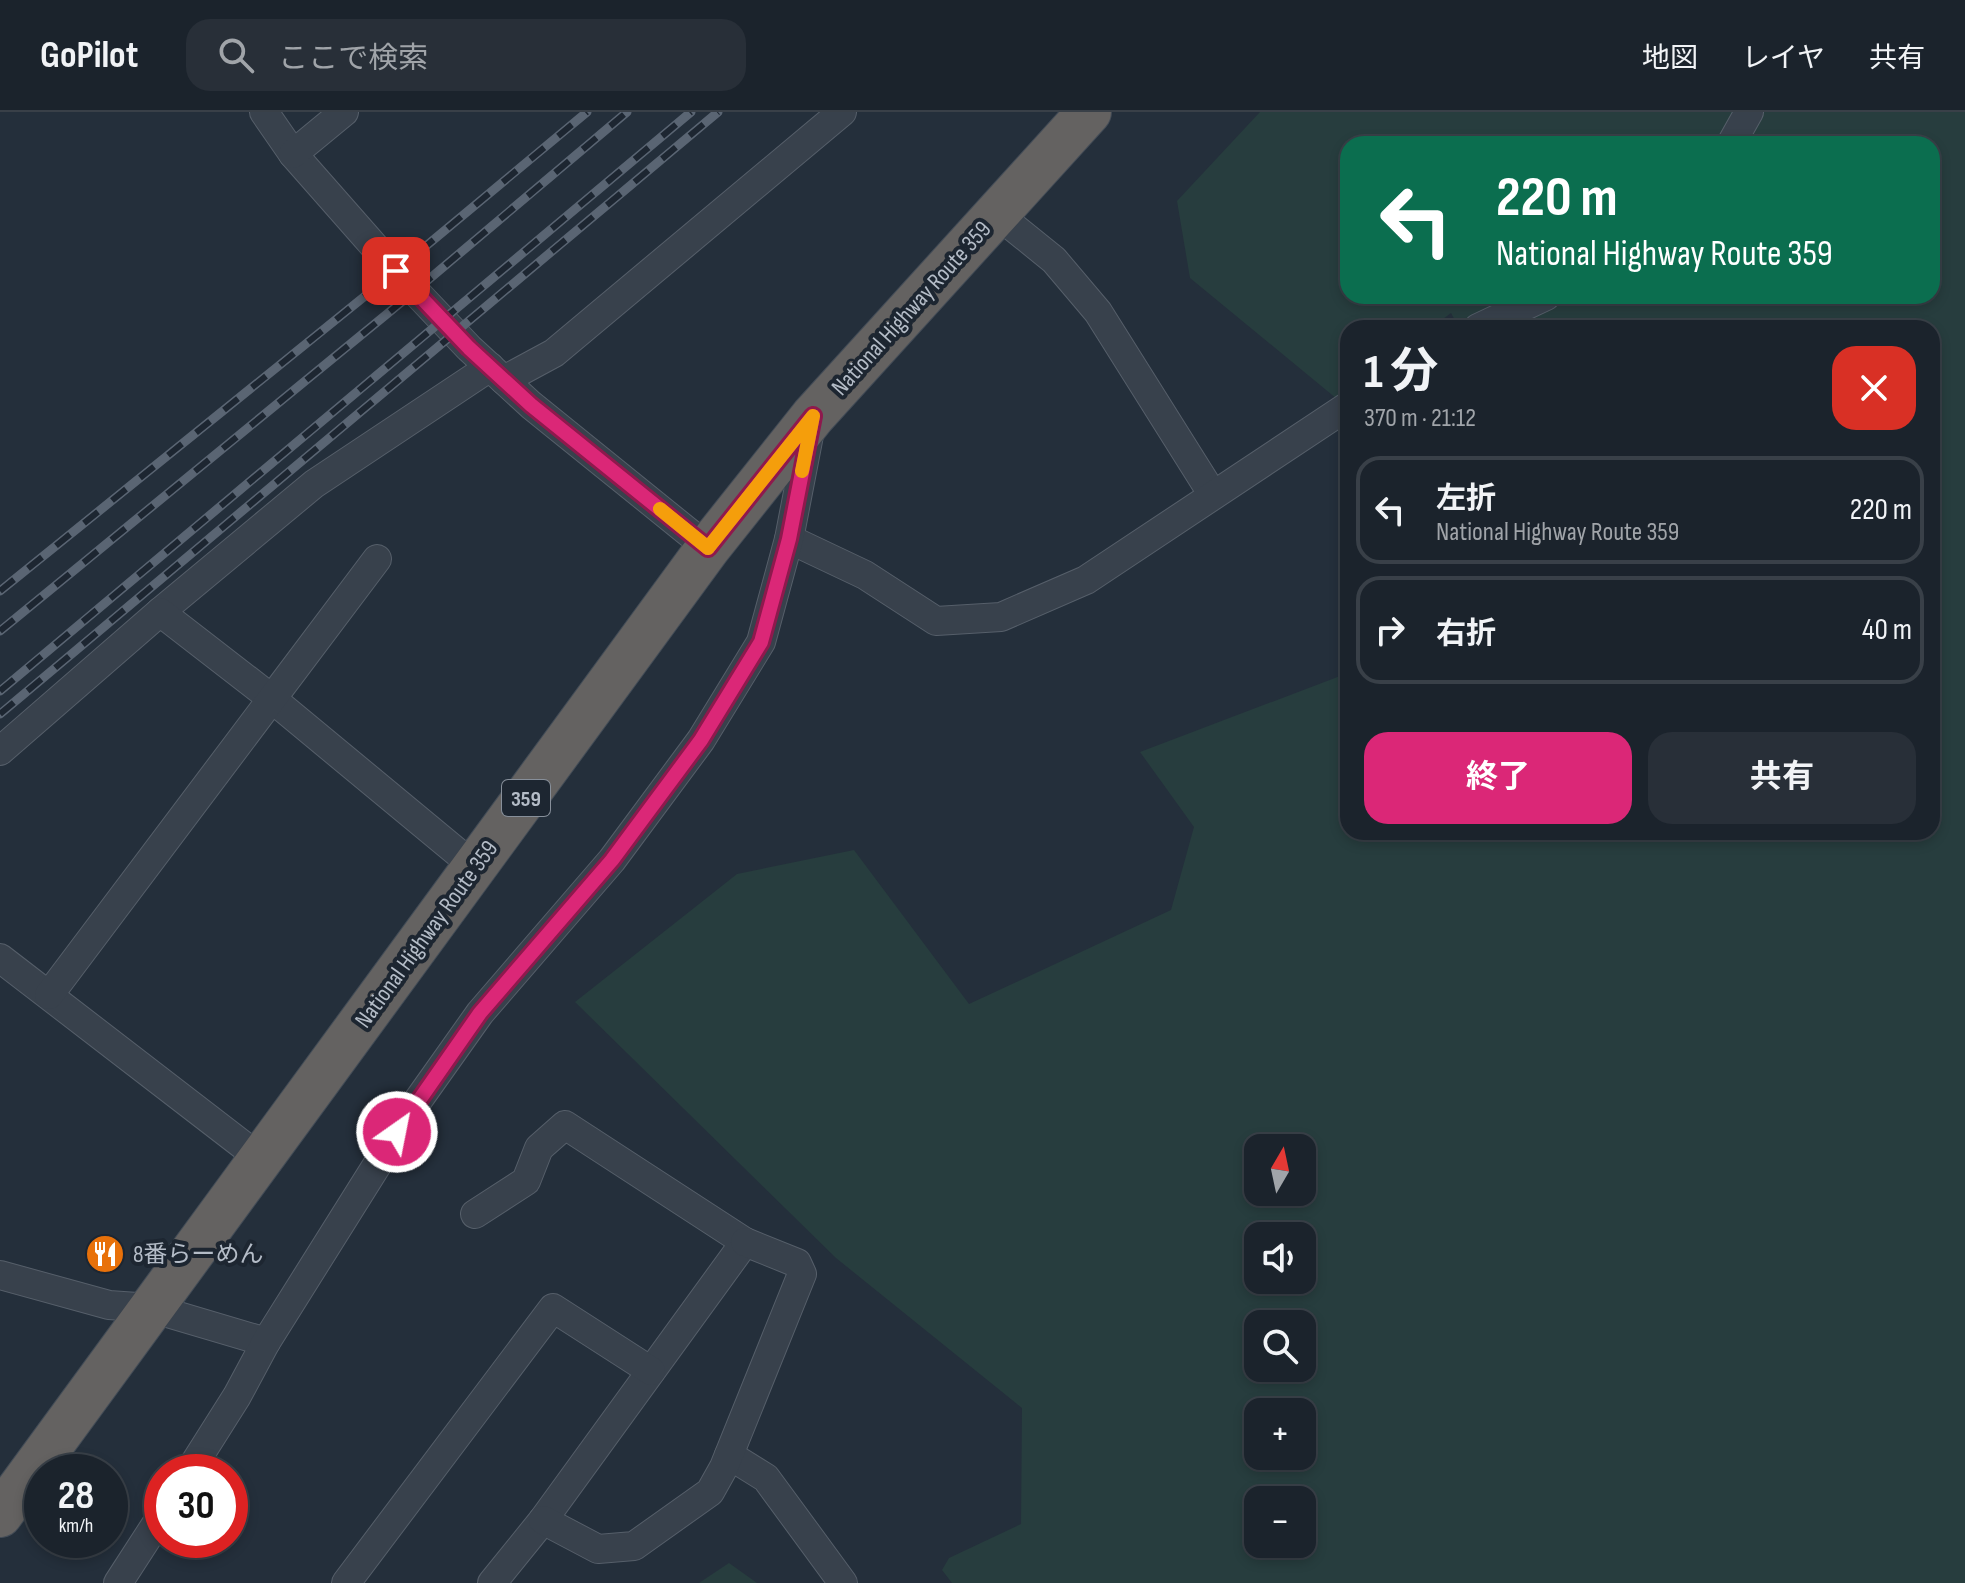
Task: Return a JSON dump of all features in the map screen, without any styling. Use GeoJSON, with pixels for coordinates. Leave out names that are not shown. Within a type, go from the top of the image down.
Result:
{"type":"FeatureCollection","features":[{"type":"Feature","properties":{"kind":"highway","name":"National Highway Route 359"},"geometry":{"type":"LineString","coordinates":[[0,1515],[708,548],[813,416],[1089,112]]}},
{"type":"Feature","properties":{"kind":"street"},"geometry":{"type":"LineString","coordinates":[[264,112],[293,154],[396,271],[497,374],[708,548]]}},
{"type":"Feature","properties":{"kind":"street"},"geometry":{"type":"LineString","coordinates":[[293,154],[344,112]]}},
{"type":"Feature","properties":{"kind":"street"},"geometry":{"type":"LineString","coordinates":[[0,751],[314,484],[497,374],[554,353],[842,112]]}},
{"type":"Feature","properties":{"kind":"street"},"geometry":{"type":"LineString","coordinates":[[1736,136],[1749,112]]}},
{"type":"Feature","properties":{"kind":"street"},"geometry":{"type":"LineString","coordinates":[[997,214],[1054,260],[1098,312],[1213,495]]}},
{"type":"Feature","properties":{"kind":"street"},"geometry":{"type":"LineString","coordinates":[[1495,320],[1529,304]]}},
{"type":"Feature","properties":{"kind":"street"},"geometry":{"type":"LineString","coordinates":[[789,539],[865,575],[936,621],[1001,617],[1086,580],[1340,411]]}},
{"type":"Feature","properties":{"kind":"street"},"geometry":{"type":"LineString","coordinates":[[200,1454],[266,1342],[414,1106],[480,1013],[612,860],[701,740],[761,642],[789,539],[813,416]]}},
{"type":"Feature","properties":{"kind":"street"},"geometry":{"type":"LineString","coordinates":[[49,995],[377,559]]}},
{"type":"Feature","properties":{"kind":"street"},"geometry":{"type":"LineString","coordinates":[[160,612],[271,698],[475,867]]}},
{"type":"Feature","properties":{"kind":"street"},"geometry":{"type":"LineString","coordinates":[[0,958],[261,1159]]}},
{"type":"Feature","properties":{"kind":"street"},"geometry":{"type":"LineString","coordinates":[[475,1214],[526,1181],[539,1148],[565,1125],[745,1242],[797,1263],[802,1274],[729,1455],[710,1492],[634,1546],[598,1549],[543,1520]]}},
{"type":"Feature","properties":{"kind":"street"},"geometry":{"type":"LineString","coordinates":[[492,1583],[543,1520],[745,1242]]}},
{"type":"Feature","properties":{"kind":"street"},"geometry":{"type":"LineString","coordinates":[[0,1275],[109,1305],[151,1308],[266,1342]]}},
{"type":"Feature","properties":{"kind":"street"},"geometry":{"type":"LineString","coordinates":[[346,1583],[553,1308],[651,1371]]}},
{"type":"Feature","properties":{"kind":"street"},"geometry":{"type":"LineString","coordinates":[[729,1455],[766,1478],[843,1583]]}},
{"type":"Feature","properties":{"kind":"street"},"geometry":{"type":"LineString","coordinates":[[128,1580],[144,1549]]}},
{"type":"Feature","properties":{"kind":"green space"},"geometry":{"type":"Polygon","coordinates":[[[1260,112],[1965,112],[1965,1583],[952,1583],[942,1570],[949,1558],[1021,1524],[1022,1408],[836,1258],[575,1002],[737,874],[854,850],[969,1004],[1171,910],[1194,827],[1140,752],[1340,676],[1340,840],[1940,840],[1940,320],[1455,320],[1451,313],[1442,320],[1340,320],[1340,397],[1337,399],[1190,278],[1177,201],[1260,112]]]}},
{"type":"Feature","properties":{"kind":"green space"},"geometry":{"type":"Polygon","coordinates":[[[729,1563],[757,1583],[699,1583],[729,1563]]]}},
{"type":"Feature","properties":{"kind":"railway"},"geometry":{"type":"LineString","coordinates":[[0,591],[396,271],[587,112]]}},
{"type":"Feature","properties":{"kind":"railway"},"geometry":{"type":"LineString","coordinates":[[0,631],[415,291],[627,112]]}},
{"type":"Feature","properties":{"kind":"railway"},"geometry":{"type":"LineString","coordinates":[[0,691],[691,112]]}},
{"type":"Feature","properties":{"kind":"railway"},"geometry":{"type":"LineString","coordinates":[[0,714],[718,112]]}},
{"type":"Feature","properties":{"kind":"slow traffic"},"geometry":{"type":"LineString","coordinates":[[660,509],[708,548],[813,416],[802,471]]}},
{"type":"Feature","properties":{"kind":"place","name":"8番らーめん"},"geometry":{"type":"Point","coordinates":[105,1254]}},
{"type":"Feature","properties":{"kind":"route"},"geometry":{"type":"LineString","coordinates":[[396,271],[469,348],[531,405],[708,548],[813,416],[789,539],[761,642],[701,740],[612,860],[480,1013],[397,1132]]}}]}
